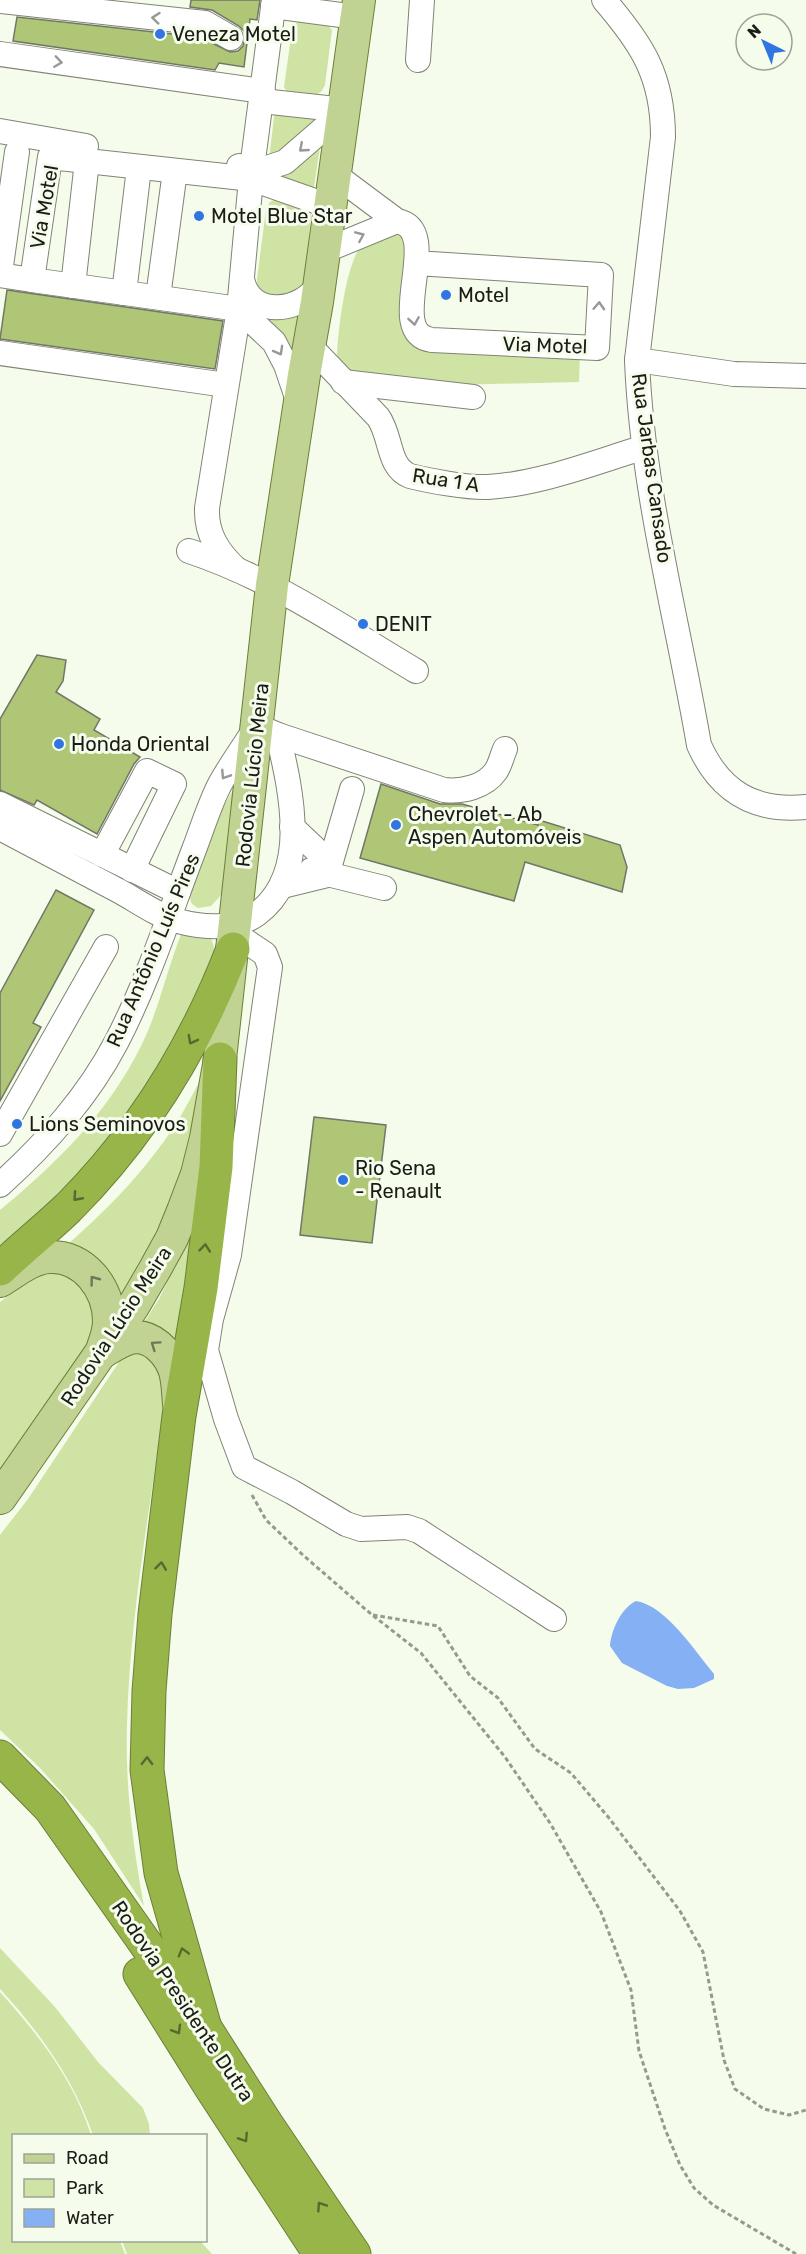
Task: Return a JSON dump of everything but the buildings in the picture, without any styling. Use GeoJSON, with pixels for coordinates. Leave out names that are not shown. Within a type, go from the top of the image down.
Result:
{"type":"FeatureCollection","features":[{"type":"Feature","properties":{"kind":"highway"},"geometry":{"type":"LineString","coordinates":[[0,1269],[68,1208],[126,1143],[167,1083],[193,1038],[234,936]]}},
{"type":"Feature","properties":{"kind":"highway"},"geometry":{"type":"LineString","coordinates":[[205,2028],[161,1873],[147,1770],[149,1690],[155,1614],[179,1416],[198,1350],[216,1167],[220,1059]]}},
{"type":"Feature","properties":{"kind":"highway","name":"Rodovia Presidente Dutra"},"geometry":{"type":"LineString","coordinates":[[0,1757],[50,1808],[205,2028],[354,2254]]}},
{"type":"Feature","properties":{"kind":"highway","name":"Rodovia Presidente Dutra"},"geometry":{"type":"LineString","coordinates":[[0,1785],[34,1823],[99,1911],[320,2254]]}},
{"type":"Feature","properties":{"kind":"main road","name":"Rodovia Lúcio Meira"},"geometry":{"type":"LineString","coordinates":[[0,1498],[134,1305],[155,1269],[179,1220],[197,1174],[206,1138],[220,1059],[234,936],[268,731],[272,585],[320,283],[358,9]]}},
{"type":"Feature","properties":{"kind":"main road"},"geometry":{"type":"LineString","coordinates":[[0,1281],[39,1259],[64,1258],[76,1262],[87,1270],[105,1298],[109,1323],[100,1354]]}},
{"type":"Feature","properties":{"kind":"main road"},"geometry":{"type":"LineString","coordinates":[[100,1354],[132,1338],[150,1340],[158,1346],[170,1360],[175,1371],[179,1416]]}},
{"type":"Feature","properties":{"kind":"street"},"geometry":{"type":"LineString","coordinates":[[418,60],[422,0]]}},
{"type":"Feature","properties":{"kind":"street","name":"Rua Jarbas Cansado"},"geometry":{"type":"LineString","coordinates":[[604,0],[628,28],[644,53],[656,82],[663,122],[637,360],[645,447],[658,533],[699,745],[706,761],[717,776],[727,787],[741,796],[776,807],[806,807]]}},
{"type":"Feature","properties":{"kind":"street"},"geometry":{"type":"LineString","coordinates":[[0,1],[205,23],[249,44]]}},
{"type":"Feature","properties":{"kind":"street"},"geometry":{"type":"LineString","coordinates":[[236,569],[218,550],[206,522],[210,482],[239,309],[252,173],[263,96],[249,44],[274,3],[358,9]]}},
{"type":"Feature","properties":{"kind":"street"},"geometry":{"type":"LineString","coordinates":[[0,54],[345,110]]}},
{"type":"Feature","properties":{"kind":"street"},"geometry":{"type":"LineString","coordinates":[[252,173],[285,162],[345,110]]}},
{"type":"Feature","properties":{"kind":"street"},"geometry":{"type":"LineString","coordinates":[[0,131],[252,173],[329,206]]}},
{"type":"Feature","properties":{"kind":"street","name":"Via Motel"},"geometry":{"type":"LineString","coordinates":[[17,152],[0,274],[32,280],[50,157],[175,171],[252,173]]}},
{"type":"Feature","properties":{"kind":"street"},"geometry":{"type":"LineString","coordinates":[[73,286],[87,161]]}},
{"type":"Feature","properties":{"kind":"street"},"geometry":{"type":"LineString","coordinates":[[124,293],[139,168]]}},
{"type":"Feature","properties":{"kind":"street"},"geometry":{"type":"LineString","coordinates":[[158,297],[175,171]]}},
{"type":"Feature","properties":{"kind":"street"},"geometry":{"type":"LineString","coordinates":[[334,174],[405,224],[414,233],[416,263]]}},
{"type":"Feature","properties":{"kind":"street"},"geometry":{"type":"LineString","coordinates":[[324,250],[397,220]]}},
{"type":"Feature","properties":{"kind":"street","name":"Via Motel"},"geometry":{"type":"LineString","coordinates":[[416,263],[601,275],[597,348],[426,339],[417,333],[412,324],[416,263]]}},
{"type":"Feature","properties":{"kind":"street"},"geometry":{"type":"LineString","coordinates":[[242,279],[244,288],[251,298],[271,307],[296,304],[320,283]]}},
{"type":"Feature","properties":{"kind":"street"},"geometry":{"type":"LineString","coordinates":[[32,280],[239,309],[264,330],[280,351],[300,407]]}},
{"type":"Feature","properties":{"kind":"street","name":"Rua 1 A"},"geometry":{"type":"LineString","coordinates":[[309,345],[383,423],[398,469],[419,478],[485,487],[510,485],[645,447]]}},
{"type":"Feature","properties":{"kind":"street"},"geometry":{"type":"LineString","coordinates":[[0,353],[226,384]]}},
{"type":"Feature","properties":{"kind":"street"},"geometry":{"type":"LineString","coordinates":[[637,360],[735,374],[806,376]]}},
{"type":"Feature","properties":{"kind":"street"},"geometry":{"type":"LineString","coordinates":[[343,382],[473,397]]}},
{"type":"Feature","properties":{"kind":"street"},"geometry":{"type":"LineString","coordinates":[[189,551],[272,585],[416,671]]}},
{"type":"Feature","properties":{"kind":"street"},"geometry":{"type":"LineString","coordinates":[[268,731],[444,790],[453,791],[475,786],[488,778],[498,767],[505,748]]}},
{"type":"Feature","properties":{"kind":"street"},"geometry":{"type":"LineString","coordinates":[[234,936],[261,911],[282,886],[289,863],[292,827],[290,792],[268,731]]}},
{"type":"Feature","properties":{"kind":"street","name":"Rua Antônio Luís Pires"},"geometry":{"type":"LineString","coordinates":[[0,1185],[63,1122],[101,1069],[134,1006],[220,784],[268,731]]}},
{"type":"Feature","properties":{"kind":"street"},"geometry":{"type":"LineString","coordinates":[[102,855],[147,771],[174,784],[132,870]]}},
{"type":"Feature","properties":{"kind":"street"},"geometry":{"type":"LineString","coordinates":[[329,869],[352,789]]}},
{"type":"Feature","properties":{"kind":"street"},"geometry":{"type":"LineString","coordinates":[[0,804],[178,892]]}},
{"type":"Feature","properties":{"kind":"street"},"geometry":{"type":"LineString","coordinates":[[292,827],[329,869]]}},
{"type":"Feature","properties":{"kind":"street"},"geometry":{"type":"LineString","coordinates":[[0,828],[168,918],[234,936],[265,954],[270,967],[229,1255],[211,1319],[198,1350],[243,1467],[292,1492],[346,1524],[361,1529],[407,1527],[419,1531],[554,1619]]}},
{"type":"Feature","properties":{"kind":"street"},"geometry":{"type":"LineString","coordinates":[[289,863],[329,869],[384,888]]}},
{"type":"Feature","properties":{"kind":"street"},"geometry":{"type":"LineString","coordinates":[[282,886],[329,869]]}},
{"type":"Feature","properties":{"kind":"street"},"geometry":{"type":"LineString","coordinates":[[0,1134],[106,947]]}},
{"type":"Feature","properties":{"kind":"path"},"geometry":{"type":"LineString","coordinates":[[243,1467],[249,1489],[266,1520],[371,1614],[421,1653],[505,1757],[550,1823],[595,1902],[631,1990],[639,2051],[665,2129],[680,2165],[694,2188],[714,2205],[796,2254]]}},
{"type":"Feature","properties":{"kind":"path"},"geometry":{"type":"LineString","coordinates":[[371,1614],[438,1626],[470,1676],[498,1698],[535,1749],[571,1773],[609,1818],[680,1911],[703,1952],[724,2060],[735,2089],[764,2109],[789,2115],[806,2110]]}},
{"type":"Feature","properties":{"kind":"green space"},"geometry":{"type":"Polygon","coordinates":[[[298,21],[326,23],[332,30],[325,85],[321,92],[314,96],[287,92],[284,87],[292,30],[298,21]]]}},
{"type":"Feature","properties":{"kind":"green space"},"geometry":{"type":"Polygon","coordinates":[[[275,109],[321,119],[269,159],[275,109]]]}},
{"type":"Feature","properties":{"kind":"green space"},"geometry":{"type":"Polygon","coordinates":[[[320,147],[313,194],[272,178],[320,147]]]}},
{"type":"Feature","properties":{"kind":"green space"},"geometry":{"type":"Polygon","coordinates":[[[276,198],[310,210],[311,217],[304,285],[298,294],[268,297],[257,285],[257,279],[266,209],[276,198]]]}},
{"type":"Feature","properties":{"kind":"green space"},"geometry":{"type":"Polygon","coordinates":[[[399,231],[406,244],[405,329],[580,353],[579,382],[407,386],[360,380],[337,359],[341,316],[352,264],[364,243],[399,231]]]}},
{"type":"Feature","properties":{"kind":"green space"},"geometry":{"type":"Polygon","coordinates":[[[254,308],[299,309],[291,358],[254,308]]]}},
{"type":"Feature","properties":{"kind":"green space"},"geometry":{"type":"Polygon","coordinates":[[[240,778],[224,892],[211,906],[198,908],[192,904],[190,893],[192,878],[206,841],[240,778]]]}},
{"type":"Feature","properties":{"kind":"green space"},"geometry":{"type":"Polygon","coordinates":[[[182,932],[206,932],[213,944],[213,960],[151,1097],[0,1257],[0,1210],[61,1155],[98,1114],[114,1092],[129,1069],[148,1031],[182,932]]]}},
{"type":"Feature","properties":{"kind":"green space"},"geometry":{"type":"Polygon","coordinates":[[[207,1068],[197,1125],[169,1212],[116,1310],[60,1251],[107,1208],[150,1160],[179,1118],[207,1068]]]}},
{"type":"Feature","properties":{"kind":"green space"},"geometry":{"type":"Polygon","coordinates":[[[194,1227],[185,1275],[180,1322],[182,1374],[138,1332],[159,1299],[194,1227]]]}},
{"type":"Feature","properties":{"kind":"green space"},"geometry":{"type":"Polygon","coordinates":[[[47,1269],[81,1279],[102,1323],[0,1477],[0,1302],[38,1273],[47,1269]]]}},
{"type":"Feature","properties":{"kind":"green space"},"geometry":{"type":"Polygon","coordinates":[[[139,1349],[169,1371],[138,1592],[129,1680],[127,1748],[129,1793],[133,1839],[144,1906],[94,1829],[40,1768],[0,1730],[0,1535],[28,1499],[121,1359],[139,1349]]]}},
{"type":"Feature","properties":{"kind":"green space"},"geometry":{"type":"Polygon","coordinates":[[[0,1948],[55,2007],[98,2062],[143,2108],[150,2134],[93,2134],[66,2076],[29,2022],[0,1989],[0,1948]]]}},
{"type":"Feature","properties":{"kind":"green space"},"geometry":{"type":"Polygon","coordinates":[[[0,1992],[41,2041],[65,2077],[91,2134],[12,2134],[12,2242],[120,2242],[125,2254],[0,2254],[0,1992]]]}},
{"type":"Feature","properties":{"kind":"green space"},"geometry":{"type":"Polygon","coordinates":[[[122,2242],[201,2242],[212,2254],[127,2254],[122,2242]]]}},
{"type":"Feature","properties":{"kind":"water"},"geometry":{"type":"Polygon","coordinates":[[[636,1601],[647,1604],[669,1620],[714,1674],[714,1679],[694,1688],[678,1689],[667,1686],[622,1663],[610,1646],[611,1640],[621,1614],[636,1601]]]}},
{"type":"Feature","properties":{"kind":"place","name":"Veneza Motel"},"geometry":{"type":"Point","coordinates":[160,34]}},
{"type":"Feature","properties":{"kind":"place","name":"Motel Blue Star"},"geometry":{"type":"Point","coordinates":[199,216]}},
{"type":"Feature","properties":{"kind":"place","name":"Motel"},"geometry":{"type":"Point","coordinates":[446,295]}},
{"type":"Feature","properties":{"kind":"place","name":"DENIT"},"geometry":{"type":"Point","coordinates":[363,624]}},
{"type":"Feature","properties":{"kind":"place","name":"Honda Oriental"},"geometry":{"type":"Point","coordinates":[59,744]}},
{"type":"Feature","properties":{"kind":"place","name":"Chevrolet - Ab Aspen Automóveis"},"geometry":{"type":"Point","coordinates":[396,825]}},
{"type":"Feature","properties":{"kind":"place","name":"Lions Seminovos"},"geometry":{"type":"Point","coordinates":[17,1124]}},
{"type":"Feature","properties":{"kind":"place","name":"Rio Sena - Renault"},"geometry":{"type":"Point","coordinates":[343,1180]}}]}
